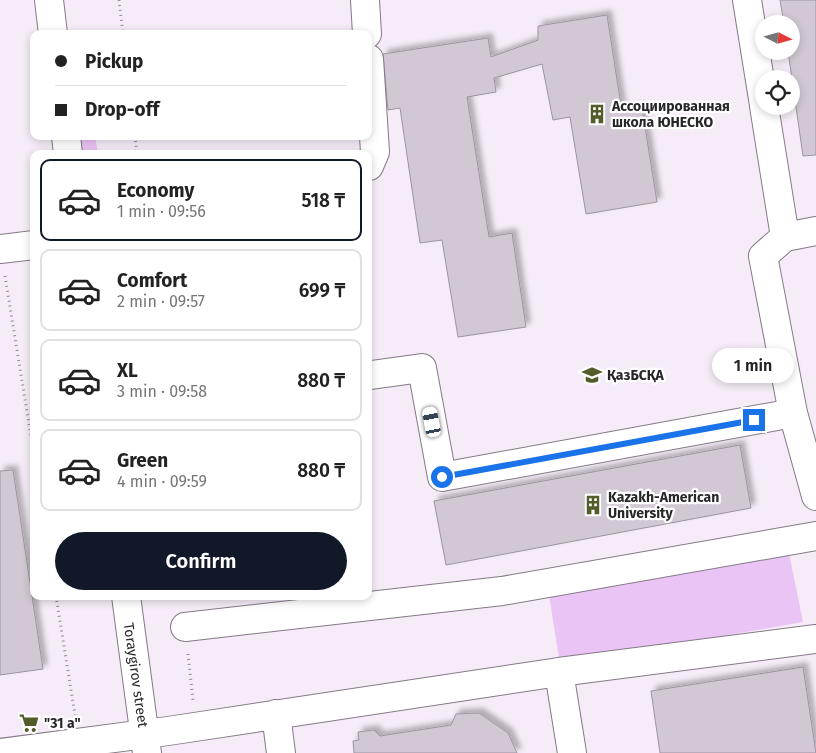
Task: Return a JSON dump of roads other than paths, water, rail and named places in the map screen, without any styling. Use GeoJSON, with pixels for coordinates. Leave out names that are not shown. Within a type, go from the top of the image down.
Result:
{"type":"FeatureCollection","features":[{"type":"Feature","properties":{"kind":"street"},"geometry":{"type":"LineString","coordinates":[[49,0],[53,30]]}},
{"type":"Feature","properties":{"kind":"street"},"geometry":{"type":"LineString","coordinates":[[365,0],[367,30]]}},
{"type":"Feature","properties":{"kind":"street"},"geometry":{"type":"LineString","coordinates":[[747,0],[758,70]]}},
{"type":"Feature","properties":{"kind":"street"},"geometry":{"type":"LineString","coordinates":[[372,106],[375,152],[372,159]]}},
{"type":"Feature","properties":{"kind":"street"},"geometry":{"type":"LineString","coordinates":[[765,115],[785,237]]}},
{"type":"Feature","properties":{"kind":"street"},"geometry":{"type":"LineString","coordinates":[[816,231],[785,237],[763,256],[793,414],[816,496]]}},
{"type":"Feature","properties":{"kind":"street"},"geometry":{"type":"LineString","coordinates":[[0,249],[30,245]]}},
{"type":"Feature","properties":{"kind":"street"},"geometry":{"type":"LineString","coordinates":[[372,368],[422,368],[442,477],[793,414]]}},
{"type":"Feature","properties":{"kind":"street"},"geometry":{"type":"LineString","coordinates":[[185,627],[502,591],[816,536]]}},
{"type":"Feature","properties":{"kind":"street","name":"Toraygirov street"},"geometry":{"type":"LineString","coordinates":[[127,600],[146,743]]}},
{"type":"Feature","properties":{"kind":"street"},"geometry":{"type":"LineString","coordinates":[[0,753],[80,742],[146,743],[196,727],[276,714],[559,672],[816,639]]}},
{"type":"Feature","properties":{"kind":"street"},"geometry":{"type":"LineString","coordinates":[[559,672],[572,753]]}},
{"type":"Feature","properties":{"kind":"street"},"geometry":{"type":"LineString","coordinates":[[276,714],[281,753]]}},
{"type":"Feature","properties":{"kind":"place","name":"Ассоциированная школа ЮНЕСКО"},"geometry":{"type":"Point","coordinates":[597,114]}},
{"type":"Feature","properties":{"kind":"place","name":"ҚазБСҚА"},"geometry":{"type":"Point","coordinates":[592,375]}},
{"type":"Feature","properties":{"kind":"place","name":"Kazakh-American University"},"geometry":{"type":"Point","coordinates":[593,505]}},
{"type":"Feature","properties":{"kind":"place","name":"\"31 а\""},"geometry":{"type":"Point","coordinates":[29,723]}}]}
